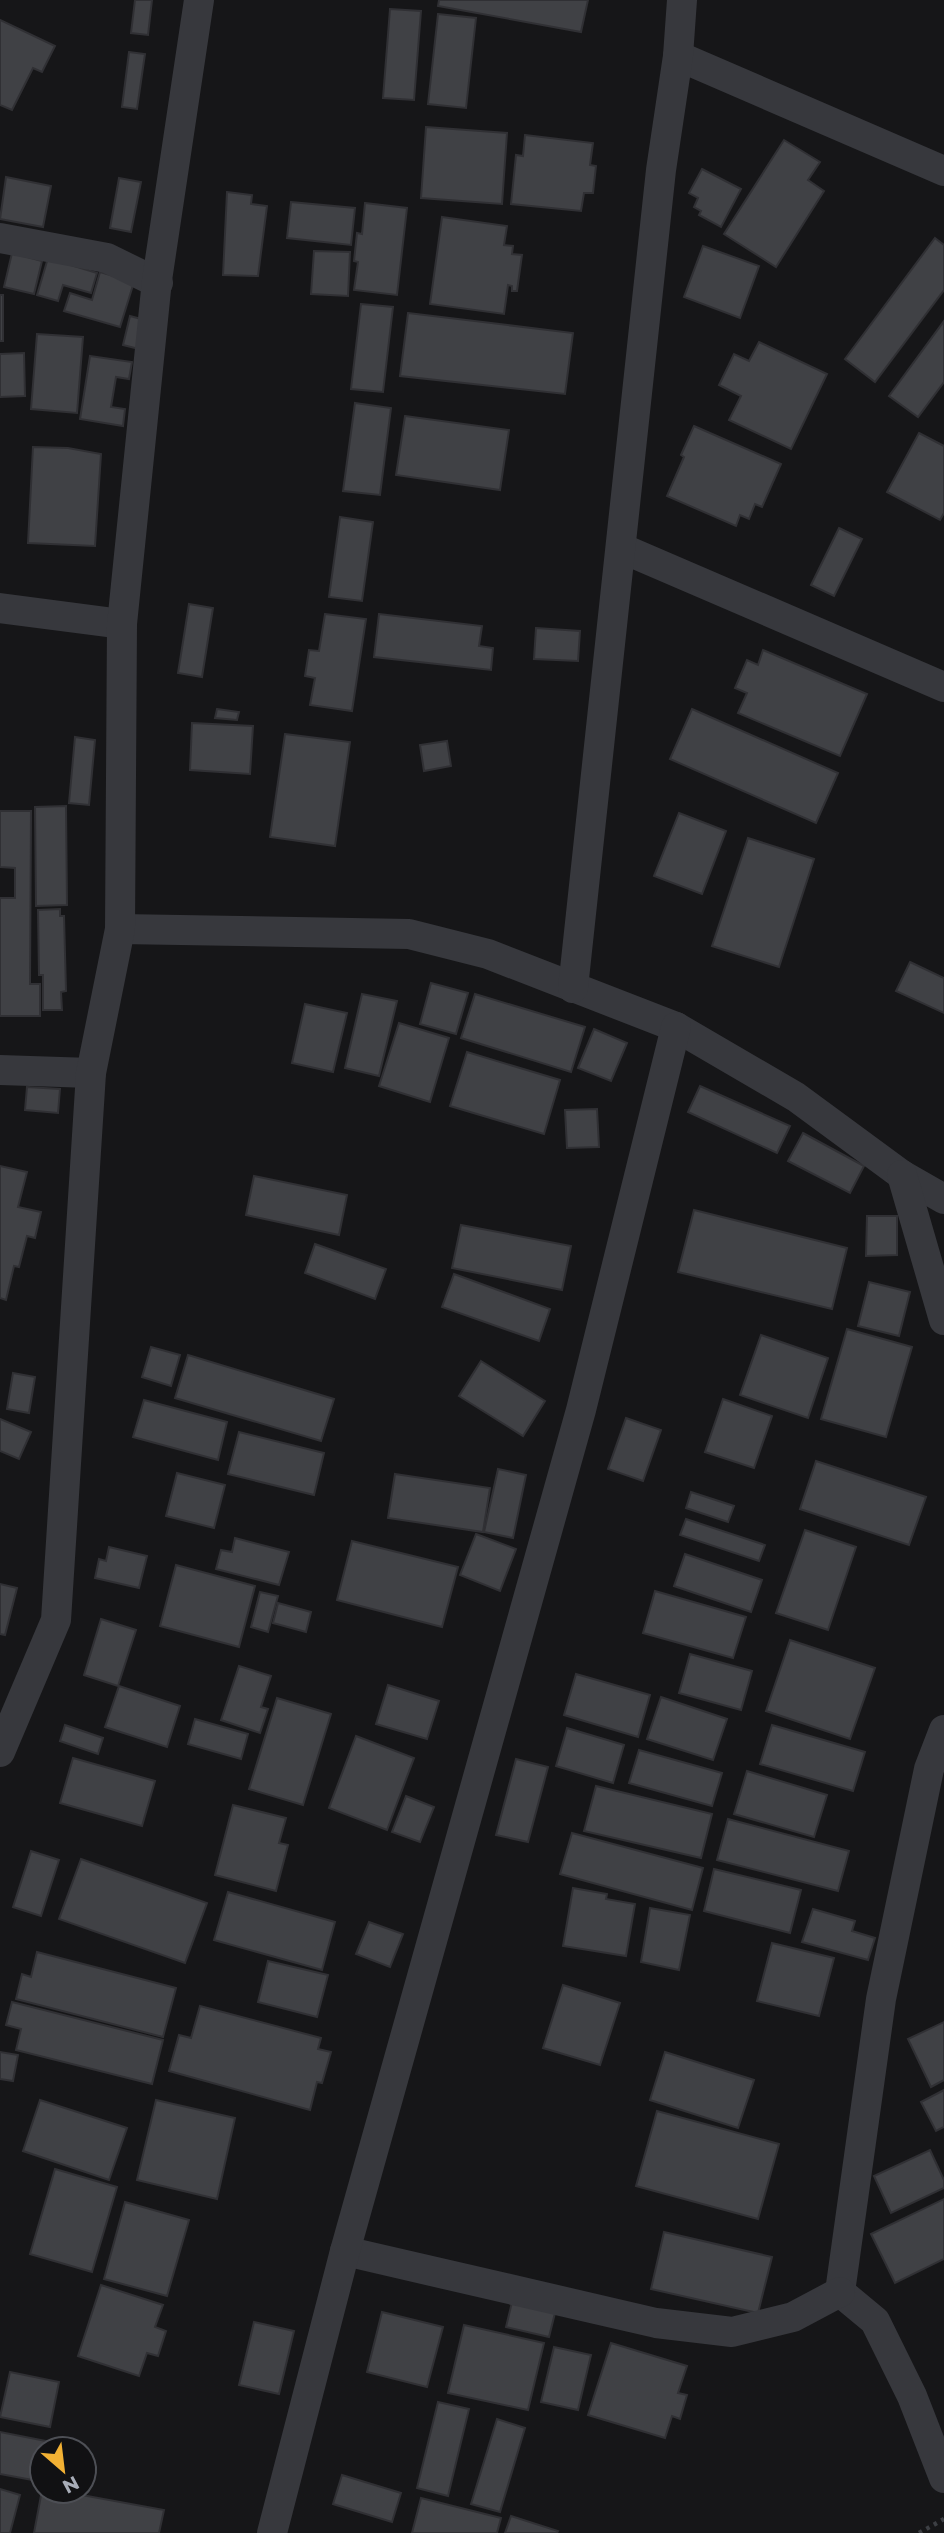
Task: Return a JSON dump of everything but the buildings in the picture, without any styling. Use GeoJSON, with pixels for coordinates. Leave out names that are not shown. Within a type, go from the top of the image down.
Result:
{"type":"FeatureCollection","features":[{"type":"Feature","properties":{"kind":"street"},"geometry":{"type":"LineString","coordinates":[[0,1752],[56,1619],[91,1073],[120,929],[122,624],[158,284],[199,0]]}},
{"type":"Feature","properties":{"kind":"street"},"geometry":{"type":"LineString","coordinates":[[573,988],[660,184],[678,56],[682,0]]}},
{"type":"Feature","properties":{"kind":"street"},"geometry":{"type":"LineString","coordinates":[[678,56],[944,171]]}},
{"type":"Feature","properties":{"kind":"street"},"geometry":{"type":"LineString","coordinates":[[0,237],[107,258],[158,284]]}},
{"type":"Feature","properties":{"kind":"street"},"geometry":{"type":"LineString","coordinates":[[621,548],[944,687]]}},
{"type":"Feature","properties":{"kind":"street"},"geometry":{"type":"LineString","coordinates":[[0,608],[122,624]]}},
{"type":"Feature","properties":{"kind":"street"},"geometry":{"type":"LineString","coordinates":[[120,929],[409,934],[488,954],[676,1027],[796,1097],[902,1175],[944,1199]]}},
{"type":"Feature","properties":{"kind":"street"},"geometry":{"type":"LineString","coordinates":[[272,2533],[345,2251],[581,1410],[676,1027]]}},
{"type":"Feature","properties":{"kind":"street"},"geometry":{"type":"LineString","coordinates":[[0,1070],[91,1073]]}},
{"type":"Feature","properties":{"kind":"street"},"geometry":{"type":"LineString","coordinates":[[902,1175],[944,1320]]}},
{"type":"Feature","properties":{"kind":"street"},"geometry":{"type":"LineString","coordinates":[[840,2292],[881,1999],[929,1769],[944,1730]]}},
{"type":"Feature","properties":{"kind":"street"},"geometry":{"type":"LineString","coordinates":[[345,2251],[656,2323],[732,2332],[793,2317],[840,2292]]}},
{"type":"Feature","properties":{"kind":"street"},"geometry":{"type":"LineString","coordinates":[[840,2292],[875,2321],[912,2396],[944,2478]]}},
{"type":"Feature","properties":{"kind":"path"},"geometry":{"type":"LineString","coordinates":[[919,2533],[944,2519]]}}]}
